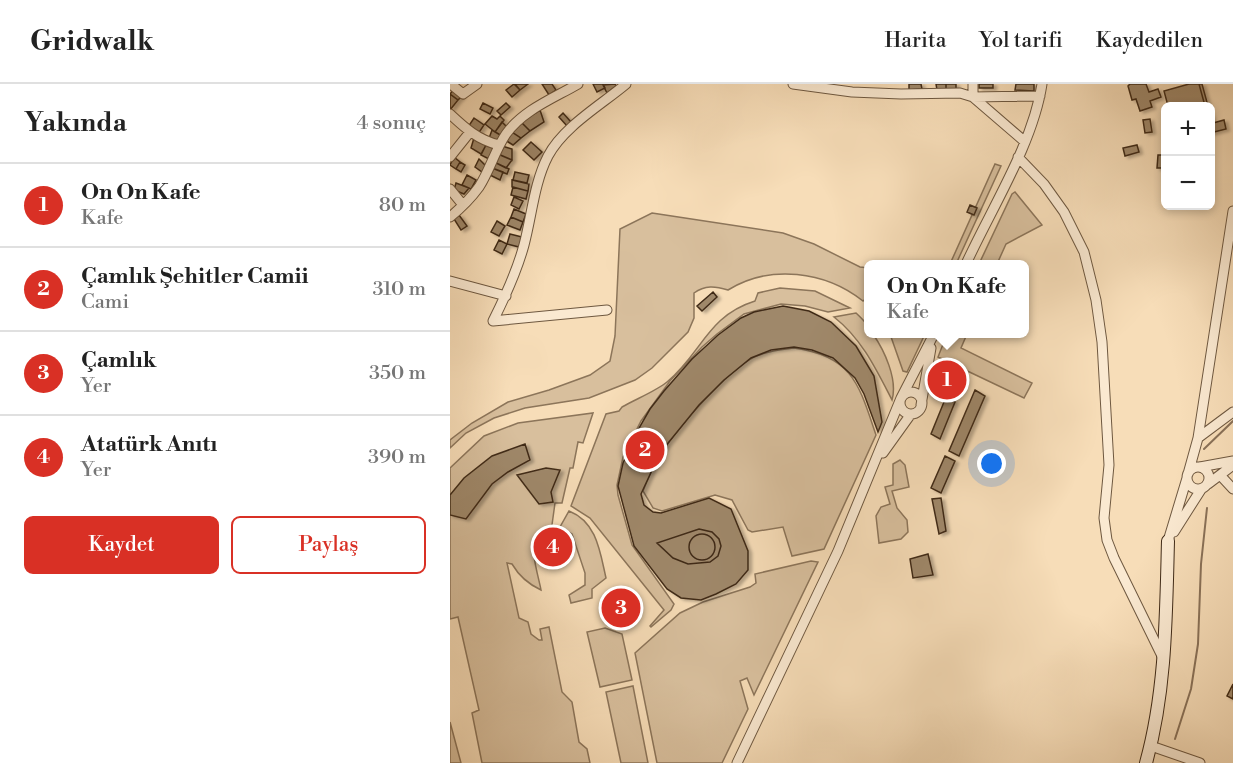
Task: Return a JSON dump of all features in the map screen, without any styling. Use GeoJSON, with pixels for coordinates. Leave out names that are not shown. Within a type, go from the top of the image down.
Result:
{"type":"FeatureCollection","features":[{"type":"Feature","properties":{"kind":"main road"},"geometry":{"type":"LineString","coordinates":[[1146,763],[1151,746],[1164,660],[1168,541]]}},
{"type":"Feature","properties":{"kind":"street"},"geometry":{"type":"LineString","coordinates":[[452,85],[463,94],[477,84]]}},
{"type":"Feature","properties":{"kind":"street"},"geometry":{"type":"LineString","coordinates":[[450,216],[463,206],[479,186],[499,146],[515,123],[578,84]]}},
{"type":"Feature","properties":{"kind":"street"},"geometry":{"type":"LineString","coordinates":[[607,310],[492,321],[506,296],[523,247],[539,180],[549,154],[571,128],[626,84]]}},
{"type":"Feature","properties":{"kind":"street"},"geometry":{"type":"LineString","coordinates":[[793,84],[901,94],[960,93],[973,97],[1040,96]]}},
{"type":"Feature","properties":{"kind":"street"},"geometry":{"type":"LineString","coordinates":[[973,97],[974,84]]}},
{"type":"Feature","properties":{"kind":"street"},"geometry":{"type":"LineString","coordinates":[[968,260],[1018,157],[1040,96],[1042,84]]}},
{"type":"Feature","properties":{"kind":"street"},"geometry":{"type":"LineString","coordinates":[[973,97],[1024,141]]}},
{"type":"Feature","properties":{"kind":"street"},"geometry":{"type":"LineString","coordinates":[[450,114],[470,132],[486,142],[499,146]]}},
{"type":"Feature","properties":{"kind":"street"},"geometry":{"type":"LineString","coordinates":[[450,157],[470,132]]}},
{"type":"Feature","properties":{"kind":"street"},"geometry":{"type":"LineString","coordinates":[[1018,157],[1044,184],[1057,202],[1084,252],[1096,300],[1102,342],[1109,465],[1104,518],[1107,540],[1164,660]]}},
{"type":"Feature","properties":{"kind":"street"},"geometry":{"type":"LineString","coordinates":[[450,189],[463,206]]}},
{"type":"Feature","properties":{"kind":"street"},"geometry":{"type":"LineString","coordinates":[[1168,541],[1191,473],[1198,438],[1233,211]]}},
{"type":"Feature","properties":{"kind":"street"},"geometry":{"type":"LineString","coordinates":[[450,281],[506,296]]}},
{"type":"Feature","properties":{"kind":"street"},"geometry":{"type":"LineString","coordinates":[[736,763],[838,551],[901,398],[931,338]]}},
{"type":"Feature","properties":{"kind":"street"},"geometry":{"type":"LineString","coordinates":[[874,466],[911,414],[918,411],[921,405],[933,338]]}},
{"type":"Feature","properties":{"kind":"street"},"geometry":{"type":"LineString","coordinates":[[901,398],[913,393],[919,396],[921,405]]}},
{"type":"Feature","properties":{"kind":"street"},"geometry":{"type":"LineString","coordinates":[[901,398],[902,409],[911,414]]}},
{"type":"Feature","properties":{"kind":"street"},"geometry":{"type":"LineString","coordinates":[[1198,438],[1233,412]]}},
{"type":"Feature","properties":{"kind":"street"},"geometry":{"type":"LineString","coordinates":[[1191,473],[1233,463]]}},
{"type":"Feature","properties":{"kind":"street"},"geometry":{"type":"LineString","coordinates":[[1168,541],[1205,486],[1233,463]]}},
{"type":"Feature","properties":{"kind":"street"},"geometry":{"type":"LineString","coordinates":[[1191,473],[1203,468],[1208,473],[1205,486]]}},
{"type":"Feature","properties":{"kind":"street"},"geometry":{"type":"LineString","coordinates":[[1191,473],[1192,487],[1205,486]]}},
{"type":"Feature","properties":{"kind":"street"},"geometry":{"type":"LineString","coordinates":[[1220,475],[1233,489]]}},
{"type":"Feature","properties":{"kind":"street"},"geometry":{"type":"LineString","coordinates":[[1151,746],[1185,760],[1200,763]]}},
{"type":"Feature","properties":{"kind":"shaded area"},"geometry":{"type":"Polygon","coordinates":[[[995,164],[1001,166],[958,260],[952,260],[995,164]]]}},
{"type":"Feature","properties":{"kind":"shaded area"},"geometry":{"type":"Polygon","coordinates":[[[1015,192],[1042,225],[1006,244],[999,260],[981,260],[1015,192]]]}},
{"type":"Feature","properties":{"kind":"shaded area"},"geometry":{"type":"Polygon","coordinates":[[[652,213],[783,233],[814,244],[864,267],[864,300],[832,283],[797,274],[761,277],[728,290],[706,287],[694,293],[694,318],[688,332],[652,368],[635,380],[589,398],[525,408],[494,418],[466,433],[450,448],[450,440],[472,423],[508,402],[590,375],[610,361],[615,336],[620,229],[652,213]]]}},
{"type":"Feature","properties":{"kind":"shaded area"},"geometry":{"type":"Polygon","coordinates":[[[780,288],[815,291],[850,308],[828,312],[805,306],[781,304],[744,314],[702,347],[670,381],[641,421],[623,457],[617,485],[618,495],[632,545],[674,604],[671,610],[651,627],[664,610],[590,518],[571,506],[606,414],[619,411],[622,407],[667,382],[726,316],[755,301],[758,293],[780,288]]]}},
{"type":"Feature","properties":{"kind":"shaded area"},"geometry":{"type":"Polygon","coordinates":[[[856,313],[863,320],[864,338],[875,338],[892,374],[892,400],[860,345],[834,317],[856,313]]]}},
{"type":"Feature","properties":{"kind":"shaded area"},"geometry":{"type":"Polygon","coordinates":[[[891,338],[923,338],[907,372],[903,371],[891,338]]]}},
{"type":"Feature","properties":{"kind":"shaded area"},"geometry":{"type":"Polygon","coordinates":[[[945,338],[965,338],[961,348],[1032,383],[1024,398],[938,357],[945,338]]]}},
{"type":"Feature","properties":{"kind":"shaded area"},"geometry":{"type":"Polygon","coordinates":[[[794,348],[829,358],[851,376],[864,401],[876,435],[824,549],[792,556],[783,527],[752,532],[748,530],[732,500],[715,495],[662,511],[653,508],[643,491],[658,458],[690,416],[743,364],[764,353],[794,348]]]}},
{"type":"Feature","properties":{"kind":"shaded area"},"geometry":{"type":"Polygon","coordinates":[[[593,413],[583,443],[578,442],[562,503],[555,503],[551,532],[537,536],[535,540],[534,554],[541,590],[524,579],[512,564],[507,563],[519,618],[528,622],[531,634],[539,640],[542,640],[540,629],[549,627],[562,692],[572,702],[579,742],[587,749],[590,763],[482,763],[472,713],[479,710],[458,617],[450,619],[450,468],[484,436],[518,423],[593,413]]]}},
{"type":"Feature","properties":{"kind":"shaded area"},"geometry":{"type":"Polygon","coordinates":[[[900,460],[905,465],[909,487],[892,491],[897,508],[907,520],[908,532],[901,539],[879,543],[876,516],[881,507],[890,504],[885,487],[893,485],[893,464],[900,460]]]}},
{"type":"Feature","properties":{"kind":"shaded area"},"geometry":{"type":"Polygon","coordinates":[[[569,511],[586,522],[596,539],[606,578],[592,589],[592,598],[571,603],[569,595],[585,585],[585,573],[572,534],[560,527],[569,511]]]}},
{"type":"Feature","properties":{"kind":"shaded area"},"geometry":{"type":"Polygon","coordinates":[[[811,561],[818,562],[754,695],[747,678],[740,681],[748,709],[722,763],[657,763],[635,653],[680,613],[703,602],[750,587],[756,583],[755,574],[811,561]]]}},
{"type":"Feature","properties":{"kind":"shaded area"},"geometry":{"type":"Polygon","coordinates":[[[605,628],[622,634],[632,680],[600,687],[587,632],[605,628]]]}},
{"type":"Feature","properties":{"kind":"shaded area"},"geometry":{"type":"Polygon","coordinates":[[[633,686],[648,763],[621,763],[606,692],[633,686]]]}},
{"type":"Feature","properties":{"kind":"shaded area"},"geometry":{"type":"Polygon","coordinates":[[[450,722],[461,763],[450,763],[450,722]]]}},
{"type":"Feature","properties":{"kind":"building"},"geometry":{"type":"Polygon","coordinates":[[[514,84],[520,90],[512,97],[506,90],[514,84]]]}},
{"type":"Feature","properties":{"kind":"building"},"geometry":{"type":"Polygon","coordinates":[[[515,84],[528,84],[520,90],[515,84]]]}},
{"type":"Feature","properties":{"kind":"building"},"geometry":{"type":"Polygon","coordinates":[[[542,84],[552,84],[556,90],[549,95],[542,84]]]}},
{"type":"Feature","properties":{"kind":"building"},"geometry":{"type":"Polygon","coordinates":[[[593,84],[603,84],[605,88],[597,92],[593,84]]]}},
{"type":"Feature","properties":{"kind":"building"},"geometry":{"type":"Polygon","coordinates":[[[615,84],[616,86],[607,93],[603,85],[615,84]]]}},
{"type":"Feature","properties":{"kind":"building"},"geometry":{"type":"Polygon","coordinates":[[[909,84],[921,84],[922,89],[909,90],[909,84]]]}},
{"type":"Feature","properties":{"kind":"building"},"geometry":{"type":"Polygon","coordinates":[[[936,84],[946,84],[946,89],[937,90],[936,84]]]}},
{"type":"Feature","properties":{"kind":"building"},"geometry":{"type":"Polygon","coordinates":[[[946,84],[956,84],[956,89],[946,89],[946,84]]]}},
{"type":"Feature","properties":{"kind":"building"},"geometry":{"type":"Polygon","coordinates":[[[979,84],[993,84],[993,88],[979,88],[979,84]]]}},
{"type":"Feature","properties":{"kind":"building"},"geometry":{"type":"Polygon","coordinates":[[[1016,84],[1034,84],[1034,91],[1015,90],[1016,84]]]}},
{"type":"Feature","properties":{"kind":"building"},"geometry":{"type":"Polygon","coordinates":[[[1146,84],[1149,92],[1158,89],[1161,97],[1150,101],[1152,107],[1140,111],[1136,99],[1132,100],[1128,86],[1146,84]]]}},
{"type":"Feature","properties":{"kind":"building"},"geometry":{"type":"Polygon","coordinates":[[[1189,84],[1199,84],[1204,102],[1167,102],[1164,91],[1189,84]]]}},
{"type":"Feature","properties":{"kind":"building"},"geometry":{"type":"Polygon","coordinates":[[[1199,84],[1202,84],[1207,102],[1204,102],[1199,84]]]}},
{"type":"Feature","properties":{"kind":"building"},"geometry":{"type":"Polygon","coordinates":[[[454,89],[462,96],[458,100],[450,94],[454,89]]]}},
{"type":"Feature","properties":{"kind":"building"},"geometry":{"type":"Polygon","coordinates":[[[450,94],[458,100],[450,110],[450,94]]]}},
{"type":"Feature","properties":{"kind":"building"},"geometry":{"type":"Polygon","coordinates":[[[483,103],[493,108],[490,114],[480,109],[483,103]]]}},
{"type":"Feature","properties":{"kind":"building"},"geometry":{"type":"Polygon","coordinates":[[[506,103],[510,107],[501,115],[497,111],[506,103]]]}},
{"type":"Feature","properties":{"kind":"building"},"geometry":{"type":"Polygon","coordinates":[[[540,110],[544,122],[530,131],[521,122],[540,110]]]}},
{"type":"Feature","properties":{"kind":"building"},"geometry":{"type":"Polygon","coordinates":[[[563,113],[571,122],[567,126],[559,117],[563,113]]]}},
{"type":"Feature","properties":{"kind":"building"},"geometry":{"type":"Polygon","coordinates":[[[492,116],[497,119],[500,116],[504,120],[495,132],[485,124],[492,116]]]}},
{"type":"Feature","properties":{"kind":"building"},"geometry":{"type":"Polygon","coordinates":[[[474,118],[484,125],[478,134],[468,127],[474,118]]]}},
{"type":"Feature","properties":{"kind":"building"},"geometry":{"type":"Polygon","coordinates":[[[1150,119],[1152,132],[1145,133],[1143,120],[1150,119]]]}},
{"type":"Feature","properties":{"kind":"building"},"geometry":{"type":"Polygon","coordinates":[[[1224,120],[1226,129],[1215,132],[1215,122],[1224,120]]]}},
{"type":"Feature","properties":{"kind":"building"},"geometry":{"type":"Polygon","coordinates":[[[502,122],[508,128],[502,136],[495,132],[502,122]]]}},
{"type":"Feature","properties":{"kind":"building"},"geometry":{"type":"Polygon","coordinates":[[[521,122],[530,131],[521,138],[512,132],[521,122]]]}},
{"type":"Feature","properties":{"kind":"building"},"geometry":{"type":"Polygon","coordinates":[[[492,130],[502,136],[498,142],[488,141],[492,130]]]}},
{"type":"Feature","properties":{"kind":"building"},"geometry":{"type":"Polygon","coordinates":[[[512,132],[521,138],[513,145],[505,140],[512,132]]]}},
{"type":"Feature","properties":{"kind":"building"},"geometry":{"type":"Polygon","coordinates":[[[474,138],[486,145],[481,154],[471,148],[474,138]]]}},
{"type":"Feature","properties":{"kind":"building"},"geometry":{"type":"Polygon","coordinates":[[[531,142],[542,152],[534,160],[523,150],[531,142]]]}},
{"type":"Feature","properties":{"kind":"building"},"geometry":{"type":"Polygon","coordinates":[[[486,145],[495,149],[489,159],[481,155],[486,145]]]}},
{"type":"Feature","properties":{"kind":"building"},"geometry":{"type":"Polygon","coordinates":[[[1137,145],[1139,152],[1125,156],[1123,148],[1137,145]]]}},
{"type":"Feature","properties":{"kind":"building"},"geometry":{"type":"Polygon","coordinates":[[[502,146],[512,149],[512,160],[498,154],[502,146]]]}},
{"type":"Feature","properties":{"kind":"building"},"geometry":{"type":"Polygon","coordinates":[[[498,154],[512,160],[506,168],[494,162],[498,154]]]}},
{"type":"Feature","properties":{"kind":"building"},"geometry":{"type":"Polygon","coordinates":[[[1158,155],[1161,155],[1161,168],[1157,168],[1158,155]]]}},
{"type":"Feature","properties":{"kind":"building"},"geometry":{"type":"Polygon","coordinates":[[[454,157],[460,162],[456,169],[450,165],[454,157]]]}},
{"type":"Feature","properties":{"kind":"building"},"geometry":{"type":"Polygon","coordinates":[[[479,159],[486,166],[482,172],[475,167],[479,159]]]}},
{"type":"Feature","properties":{"kind":"building"},"geometry":{"type":"Polygon","coordinates":[[[460,162],[465,165],[461,172],[456,169],[460,162]]]}},
{"type":"Feature","properties":{"kind":"building"},"geometry":{"type":"Polygon","coordinates":[[[494,162],[509,169],[507,174],[492,168],[494,162]]]}},
{"type":"Feature","properties":{"kind":"building"},"geometry":{"type":"Polygon","coordinates":[[[492,168],[503,172],[500,180],[490,175],[492,168]]]}},
{"type":"Feature","properties":{"kind":"building"},"geometry":{"type":"Polygon","coordinates":[[[515,172],[529,175],[527,183],[513,180],[515,172]]]}},
{"type":"Feature","properties":{"kind":"building"},"geometry":{"type":"Polygon","coordinates":[[[467,175],[476,180],[471,189],[462,185],[467,175]]]}},
{"type":"Feature","properties":{"kind":"building"},"geometry":{"type":"Polygon","coordinates":[[[512,180],[529,184],[528,191],[512,187],[512,180]]]}},
{"type":"Feature","properties":{"kind":"building"},"geometry":{"type":"Polygon","coordinates":[[[456,183],[469,188],[464,194],[454,190],[456,183]]]}},
{"type":"Feature","properties":{"kind":"building"},"geometry":{"type":"Polygon","coordinates":[[[513,187],[528,191],[526,199],[511,195],[513,187]]]}},
{"type":"Feature","properties":{"kind":"building"},"geometry":{"type":"Polygon","coordinates":[[[514,197],[523,201],[519,209],[511,205],[514,197]]]}},
{"type":"Feature","properties":{"kind":"building"},"geometry":{"type":"Polygon","coordinates":[[[970,205],[977,208],[974,215],[967,212],[970,205]]]}},
{"type":"Feature","properties":{"kind":"building"},"geometry":{"type":"Polygon","coordinates":[[[514,209],[526,214],[523,222],[511,217],[514,209]]]}},
{"type":"Feature","properties":{"kind":"building"},"geometry":{"type":"Polygon","coordinates":[[[459,215],[467,226],[461,230],[454,219],[459,215]]]}},
{"type":"Feature","properties":{"kind":"building"},"geometry":{"type":"Polygon","coordinates":[[[511,217],[523,222],[520,230],[507,225],[511,217]]]}},
{"type":"Feature","properties":{"kind":"building"},"geometry":{"type":"Polygon","coordinates":[[[497,221],[505,226],[499,236],[491,232],[497,221]]]}},
{"type":"Feature","properties":{"kind":"building"},"geometry":{"type":"Polygon","coordinates":[[[510,234],[522,237],[519,247],[507,244],[510,234]]]}},
{"type":"Feature","properties":{"kind":"building"},"geometry":{"type":"Polygon","coordinates":[[[499,240],[507,244],[502,254],[494,250],[499,240]]]}},
{"type":"Feature","properties":{"kind":"building"},"geometry":{"type":"Polygon","coordinates":[[[713,292],[717,297],[702,311],[697,306],[713,292]]]}},
{"type":"Feature","properties":{"kind":"building"},"geometry":{"type":"Polygon","coordinates":[[[783,306],[809,311],[831,322],[856,346],[874,376],[882,422],[878,432],[864,394],[855,378],[833,358],[812,350],[794,347],[771,350],[751,358],[724,380],[699,405],[660,453],[641,494],[644,505],[653,512],[661,513],[709,498],[731,509],[748,551],[748,570],[736,584],[716,594],[701,600],[681,598],[667,589],[634,546],[618,486],[623,463],[650,409],[692,359],[741,318],[754,312],[783,306]]]}},
{"type":"Feature","properties":{"kind":"building"},"geometry":{"type":"Polygon","coordinates":[[[975,390],[985,396],[959,456],[949,451],[975,390]]]}},
{"type":"Feature","properties":{"kind":"building"},"geometry":{"type":"Polygon","coordinates":[[[946,397],[955,402],[940,439],[931,434],[946,397]]]}},
{"type":"Feature","properties":{"kind":"building"},"geometry":{"type":"Polygon","coordinates":[[[525,444],[530,460],[492,484],[466,519],[450,515],[450,495],[464,478],[492,456],[525,444]]]}},
{"type":"Feature","properties":{"kind":"building"},"geometry":{"type":"Polygon","coordinates":[[[945,456],[955,461],[941,493],[931,488],[945,456]]]}},
{"type":"Feature","properties":{"kind":"building"},"geometry":{"type":"Polygon","coordinates":[[[546,468],[560,470],[551,492],[553,502],[539,504],[517,475],[546,468]]]}},
{"type":"Feature","properties":{"kind":"building"},"geometry":{"type":"Polygon","coordinates":[[[941,498],[946,531],[939,534],[932,499],[941,498]]]}},
{"type":"Feature","properties":{"kind":"building"},"geometry":{"type":"Polygon","coordinates":[[[699,529],[712,532],[719,539],[721,546],[718,556],[710,562],[688,564],[673,558],[657,543],[699,529]]]}},
{"type":"Feature","properties":{"kind":"building"},"geometry":{"type":"Polygon","coordinates":[[[702,534],[711,538],[715,547],[711,556],[702,560],[693,556],[689,547],[693,538],[702,534]]]}},
{"type":"Feature","properties":{"kind":"building"},"geometry":{"type":"Polygon","coordinates":[[[928,554],[933,575],[913,578],[910,559],[928,554]]]}},
{"type":"Feature","properties":{"kind":"building"},"geometry":{"type":"Polygon","coordinates":[[[1233,684],[1233,699],[1227,696],[1233,684]]]}},
{"type":"Feature","properties":{"kind":"waterway"},"geometry":{"type":"LineString","coordinates":[[1204,449],[1233,421]]}},
{"type":"Feature","properties":{"kind":"waterway"},"geometry":{"type":"LineString","coordinates":[[1175,739],[1191,689],[1198,644],[1201,564],[1207,508]]}},
{"type":"Feature","properties":{"kind":"place","name":"On On Kafe"},"geometry":{"type":"Point","coordinates":[947,380]}},
{"type":"Feature","properties":{"kind":"place","name":"Çamlık Şehitler Camii"},"geometry":{"type":"Point","coordinates":[645,450]}},
{"type":"Feature","properties":{"kind":"place","name":"Atatürk Anıtı"},"geometry":{"type":"Point","coordinates":[553,547]}},
{"type":"Feature","properties":{"kind":"place","name":"Çamlık"},"geometry":{"type":"Point","coordinates":[621,608]}}]}
